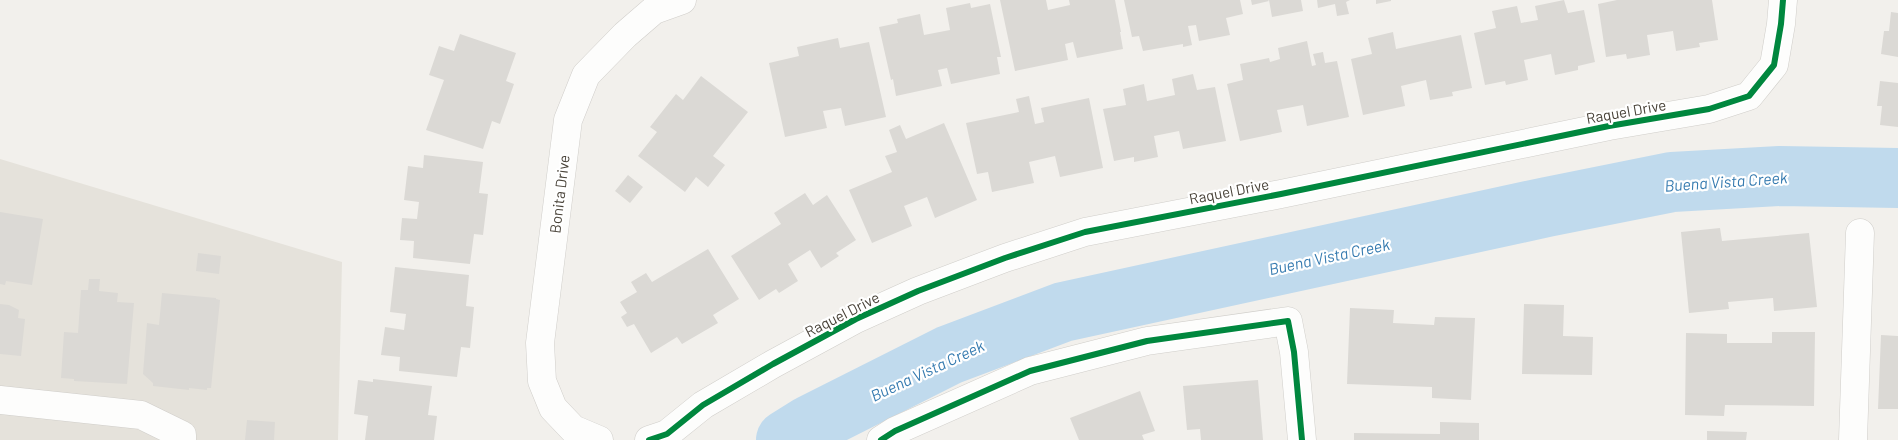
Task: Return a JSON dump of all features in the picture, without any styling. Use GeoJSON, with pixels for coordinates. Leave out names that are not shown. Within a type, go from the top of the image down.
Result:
{"type":"FeatureCollection","features":[{"type":"Feature","properties":{"kind":"street","name":"Bonita Drive"},"geometry":{"type":"LineString","coordinates":[[599,440],[573,429],[553,408],[542,381],[540,343],[568,120],[586,75],[624,35],[654,10],[682,0]]}},
{"type":"Feature","properties":{"kind":"street","name":"Raquel Drive"},"geometry":{"type":"LineString","coordinates":[[649,440],[667,434],[703,405],[772,364],[856,319],[1005,258],[1085,232],[1281,194],[1609,126],[1709,109],[1749,96],[1774,65],[1781,24],[1782,0]]}},
{"type":"Feature","properties":{"kind":"street"},"geometry":{"type":"LineString","coordinates":[[1853,440],[1860,233]]}},
{"type":"Feature","properties":{"kind":"street"},"geometry":{"type":"LineString","coordinates":[[881,440],[896,431],[1030,371],[1147,341],[1288,320],[1294,352],[1302,440]]}},
{"type":"Feature","properties":{"kind":"street"},"geometry":{"type":"LineString","coordinates":[[0,400],[141,415],[182,435],[182,440]]}},
{"type":"Feature","properties":{"kind":"shaded area"},"geometry":{"type":"Polygon","coordinates":[[[0,159],[342,262],[338,440],[0,440],[0,159]]]}},
{"type":"Feature","properties":{"kind":"building"},"geometry":{"type":"Polygon","coordinates":[[[1000,0],[1046,0],[1048,10],[1070,5],[1069,0],[1115,0],[1123,49],[1077,58],[1073,42],[1065,44],[1068,60],[1015,71],[1000,0]]]}},
{"type":"Feature","properties":{"kind":"building"},"geometry":{"type":"Polygon","coordinates":[[[1124,0],[1240,0],[1243,14],[1226,18],[1230,35],[1199,41],[1196,25],[1188,26],[1192,45],[1183,47],[1183,44],[1143,51],[1139,36],[1132,37],[1124,0]]]}},
{"type":"Feature","properties":{"kind":"building"},"geometry":{"type":"Polygon","coordinates":[[[1251,0],[1268,0],[1269,1],[1252,5],[1251,0]]]}},
{"type":"Feature","properties":{"kind":"building"},"geometry":{"type":"Polygon","coordinates":[[[1269,0],[1301,0],[1303,11],[1272,17],[1269,0]]]}},
{"type":"Feature","properties":{"kind":"building"},"geometry":{"type":"Polygon","coordinates":[[[1317,0],[1350,0],[1346,2],[1349,14],[1337,16],[1335,4],[1318,8],[1317,0]]]}},
{"type":"Feature","properties":{"kind":"building"},"geometry":{"type":"Polygon","coordinates":[[[1376,0],[1391,0],[1391,1],[1376,4],[1376,0]]]}},
{"type":"Feature","properties":{"kind":"building"},"geometry":{"type":"Polygon","coordinates":[[[1564,0],[1568,13],[1584,10],[1595,62],[1578,66],[1578,70],[1555,75],[1551,54],[1524,60],[1528,80],[1506,85],[1505,81],[1485,85],[1474,33],[1496,28],[1492,11],[1517,6],[1521,23],[1538,20],[1535,6],[1564,0]]]}},
{"type":"Feature","properties":{"kind":"building"},"geometry":{"type":"Polygon","coordinates":[[[1617,0],[1712,0],[1718,40],[1699,43],[1700,47],[1676,51],[1673,31],[1647,35],[1650,55],[1627,59],[1626,54],[1606,57],[1598,4],[1617,0]]]}},
{"type":"Feature","properties":{"kind":"building"},"geometry":{"type":"Polygon","coordinates":[[[970,3],[971,8],[990,4],[1001,57],[997,57],[1000,74],[951,84],[947,68],[938,70],[942,86],[896,96],[879,27],[898,23],[897,19],[920,14],[924,35],[950,30],[946,8],[970,3]]]}},
{"type":"Feature","properties":{"kind":"building"},"geometry":{"type":"Polygon","coordinates":[[[1891,12],[1898,13],[1898,57],[1881,54],[1884,31],[1889,31],[1891,12]]]}},
{"type":"Feature","properties":{"kind":"building"},"geometry":{"type":"Polygon","coordinates":[[[1393,32],[1396,49],[1461,35],[1472,88],[1452,92],[1453,96],[1430,100],[1426,80],[1401,86],[1405,106],[1363,115],[1351,59],[1372,54],[1368,38],[1393,32]]]}},
{"type":"Feature","properties":{"kind":"building"},"geometry":{"type":"Polygon","coordinates":[[[460,34],[516,53],[506,81],[514,84],[500,124],[492,121],[483,149],[426,130],[444,80],[429,75],[439,46],[454,51],[460,34]]]}},
{"type":"Feature","properties":{"kind":"building"},"geometry":{"type":"Polygon","coordinates":[[[838,38],[840,48],[869,42],[886,117],[845,126],[841,108],[823,111],[827,128],[785,137],[769,63],[799,56],[797,47],[838,38]]]}},
{"type":"Feature","properties":{"kind":"building"},"geometry":{"type":"Polygon","coordinates":[[[1307,41],[1312,66],[1316,65],[1313,54],[1323,52],[1325,63],[1337,61],[1349,117],[1307,126],[1303,105],[1277,110],[1282,132],[1240,141],[1227,84],[1243,80],[1240,64],[1269,58],[1270,62],[1280,59],[1278,48],[1307,41]]]}},
{"type":"Feature","properties":{"kind":"building"},"geometry":{"type":"Polygon","coordinates":[[[1193,74],[1197,90],[1215,87],[1226,141],[1183,149],[1179,131],[1154,136],[1158,157],[1134,162],[1134,157],[1114,161],[1103,109],[1126,105],[1123,89],[1144,84],[1147,101],[1175,95],[1172,79],[1193,74]]]}},
{"type":"Feature","properties":{"kind":"building"},"geometry":{"type":"Polygon","coordinates":[[[701,76],[748,112],[713,156],[725,165],[708,187],[696,177],[685,192],[638,156],[657,132],[650,127],[676,94],[683,100],[701,76]]]}},
{"type":"Feature","properties":{"kind":"building"},"geometry":{"type":"Polygon","coordinates":[[[1880,81],[1898,83],[1898,127],[1880,125],[1882,106],[1877,106],[1880,81]]]}},
{"type":"Feature","properties":{"kind":"building"},"geometry":{"type":"Polygon","coordinates":[[[1029,96],[1035,124],[1044,122],[1041,108],[1089,98],[1103,168],[1060,177],[1055,156],[1029,162],[1034,183],[992,192],[988,172],[977,174],[966,123],[1019,112],[1016,99],[1029,96]]]}},
{"type":"Feature","properties":{"kind":"building"},"geometry":{"type":"Polygon","coordinates":[[[944,123],[977,200],[935,218],[927,197],[904,206],[912,226],[872,243],[849,190],[892,172],[885,156],[897,152],[889,130],[900,125],[906,139],[944,123]]]}},
{"type":"Feature","properties":{"kind":"building"},"geometry":{"type":"Polygon","coordinates":[[[424,155],[483,162],[479,193],[488,194],[483,235],[474,234],[470,264],[413,258],[414,241],[400,240],[402,218],[417,219],[419,202],[404,200],[408,166],[423,168],[424,155]]]}},
{"type":"Feature","properties":{"kind":"building"},"geometry":{"type":"Polygon","coordinates":[[[628,175],[643,187],[630,203],[615,191],[628,175]]]}},
{"type":"Feature","properties":{"kind":"building"},"geometry":{"type":"Polygon","coordinates":[[[805,193],[813,205],[827,195],[856,240],[836,253],[839,256],[821,268],[810,250],[788,264],[798,281],[779,293],[776,289],[759,300],[731,256],[781,224],[774,213],[805,193]]]}},
{"type":"Feature","properties":{"kind":"building"},"geometry":{"type":"Polygon","coordinates":[[[0,212],[43,219],[32,285],[6,281],[5,285],[0,284],[0,212]]]}},
{"type":"Feature","properties":{"kind":"building"},"geometry":{"type":"Polygon","coordinates":[[[1720,228],[1722,241],[1809,233],[1817,307],[1774,311],[1773,298],[1728,302],[1729,309],[1689,313],[1681,232],[1720,228]]]}},
{"type":"Feature","properties":{"kind":"building"},"geometry":{"type":"Polygon","coordinates":[[[708,249],[739,299],[713,315],[718,323],[682,344],[677,337],[651,353],[634,324],[627,327],[621,317],[627,313],[620,302],[637,292],[631,282],[646,273],[652,282],[708,249]]]}},
{"type":"Feature","properties":{"kind":"building"},"geometry":{"type":"Polygon","coordinates":[[[198,253],[221,256],[219,274],[196,271],[198,253]]]}},
{"type":"Feature","properties":{"kind":"building"},"geometry":{"type":"Polygon","coordinates":[[[395,267],[469,275],[466,306],[474,307],[470,348],[461,347],[457,377],[399,371],[400,357],[381,355],[385,327],[404,330],[406,314],[390,312],[395,267]]]}},
{"type":"Feature","properties":{"kind":"building"},"geometry":{"type":"Polygon","coordinates":[[[89,279],[100,279],[99,291],[118,293],[117,302],[134,303],[127,384],[74,381],[74,379],[61,378],[64,332],[78,333],[81,290],[88,290],[89,279]]]}},
{"type":"Feature","properties":{"kind":"building"},"geometry":{"type":"Polygon","coordinates":[[[162,293],[216,298],[220,300],[211,388],[207,388],[207,390],[153,386],[153,383],[143,374],[147,323],[159,325],[162,293]]]}},
{"type":"Feature","properties":{"kind":"building"},"geometry":{"type":"Polygon","coordinates":[[[0,304],[9,305],[19,310],[18,318],[25,319],[21,356],[0,354],[0,304]]]}},
{"type":"Feature","properties":{"kind":"building"},"geometry":{"type":"Polygon","coordinates":[[[1524,304],[1564,305],[1563,336],[1593,337],[1592,375],[1522,374],[1524,304]]]}},
{"type":"Feature","properties":{"kind":"building"},"geometry":{"type":"Polygon","coordinates":[[[1350,308],[1394,310],[1393,323],[1434,325],[1435,317],[1475,318],[1471,400],[1432,398],[1432,387],[1347,384],[1350,308]]]}},
{"type":"Feature","properties":{"kind":"building"},"geometry":{"type":"Polygon","coordinates":[[[1772,332],[1815,332],[1814,406],[1725,405],[1724,416],[1685,415],[1686,333],[1727,334],[1727,343],[1772,343],[1772,332]]]}},
{"type":"Feature","properties":{"kind":"building"},"geometry":{"type":"Polygon","coordinates":[[[1881,335],[1898,336],[1898,409],[1878,409],[1881,335]]]}},
{"type":"Feature","properties":{"kind":"building"},"geometry":{"type":"Polygon","coordinates":[[[373,379],[432,386],[428,415],[437,416],[434,440],[365,440],[368,416],[354,414],[358,380],[373,382],[373,379]]]}},
{"type":"Feature","properties":{"kind":"building"},"geometry":{"type":"Polygon","coordinates":[[[1258,380],[1263,440],[1201,440],[1200,429],[1187,430],[1183,386],[1258,380]]]}},
{"type":"Feature","properties":{"kind":"building"},"geometry":{"type":"Polygon","coordinates":[[[1140,391],[1155,431],[1142,435],[1144,440],[1079,440],[1070,418],[1140,391]]]}},
{"type":"Feature","properties":{"kind":"building"},"geometry":{"type":"Polygon","coordinates":[[[247,420],[275,422],[274,440],[245,440],[247,420]]]}},
{"type":"Feature","properties":{"kind":"building"},"geometry":{"type":"Polygon","coordinates":[[[1440,422],[1479,423],[1479,440],[1354,440],[1354,433],[1440,434],[1440,422]]]}},
{"type":"Feature","properties":{"kind":"building"},"geometry":{"type":"Polygon","coordinates":[[[1707,431],[1747,432],[1746,440],[1707,440],[1707,431]]]}},
{"type":"Feature","properties":{"kind":"waterway","name":"Buena Vista Creek"},"geometry":{"type":"LineString","coordinates":[[786,440],[810,425],[949,355],[1063,312],[1547,207],[1672,182],[1780,176],[1898,178]]}},
{"type":"Feature","properties":{"kind":"cycle path"},"geometry":{"type":"LineString","coordinates":[[649,440],[667,434],[703,405],[856,319],[918,291],[1005,258],[1085,232],[1281,194],[1609,126],[1709,109],[1749,96],[1774,65],[1783,0]]}},
{"type":"Feature","properties":{"kind":"cycle path"},"geometry":{"type":"LineString","coordinates":[[881,440],[895,431],[1030,371],[1147,341],[1288,321],[1294,352],[1302,440]]}}]}
